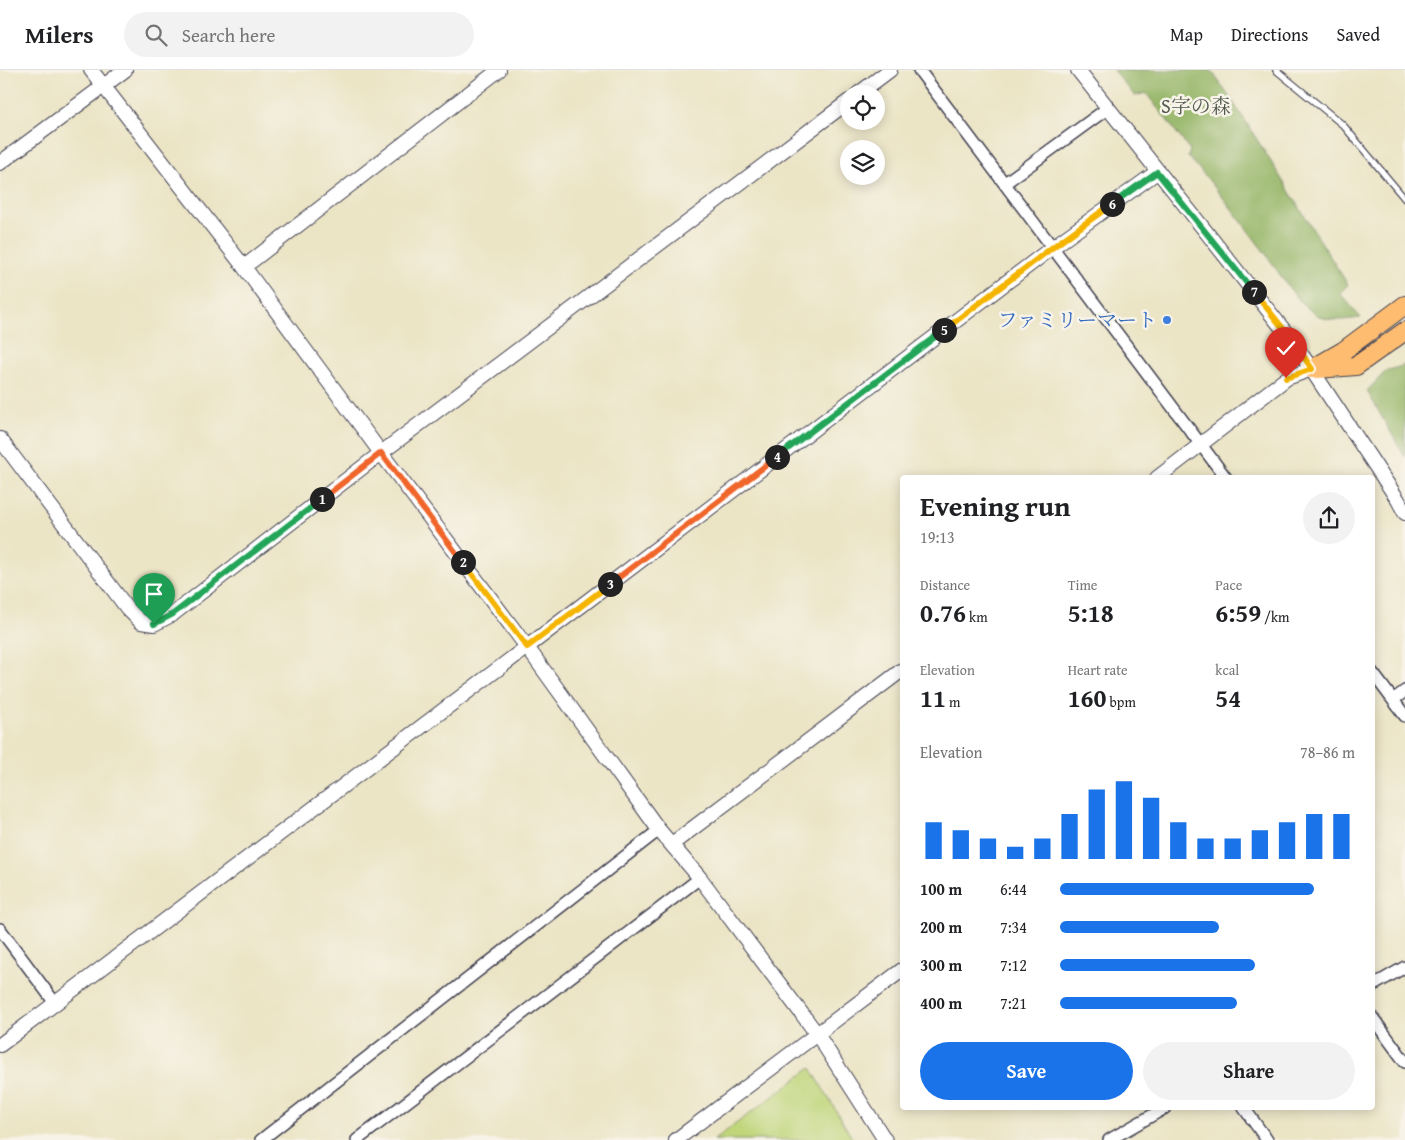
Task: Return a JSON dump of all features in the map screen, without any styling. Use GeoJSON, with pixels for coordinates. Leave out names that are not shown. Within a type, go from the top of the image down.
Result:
{"type":"FeatureCollection","features":[{"type":"Feature","properties":{"kind":"main road"},"geometry":{"type":"LineString","coordinates":[[1312,369],[1343,351],[1405,305]]}},
{"type":"Feature","properties":{"kind":"main road"},"geometry":{"type":"LineString","coordinates":[[1312,369],[1356,366],[1405,330]]}},
{"type":"Feature","properties":{"kind":"street"},"geometry":{"type":"LineString","coordinates":[[91,70],[244,267],[527,647],[659,830],[700,878],[817,1034],[885,1140]]}},
{"type":"Feature","properties":{"kind":"street"},"geometry":{"type":"LineString","coordinates":[[0,163],[125,70]]}},
{"type":"Feature","properties":{"kind":"street"},"geometry":{"type":"LineString","coordinates":[[244,267],[499,70]]}},
{"type":"Feature","properties":{"kind":"street"},"geometry":{"type":"LineString","coordinates":[[870,85],[890,70]]}},
{"type":"Feature","properties":{"kind":"street"},"geometry":{"type":"LineString","coordinates":[[919,70],[1224,475]]}},
{"type":"Feature","properties":{"kind":"street"},"geometry":{"type":"LineString","coordinates":[[1078,70],[1157,172],[1294,342],[1405,513]]}},
{"type":"Feature","properties":{"kind":"street"},"geometry":{"type":"LineString","coordinates":[[0,439],[127,608],[142,622],[154,624],[173,614],[381,453],[840,108]]}},
{"type":"Feature","properties":{"kind":"street"},"geometry":{"type":"LineString","coordinates":[[1005,183],[1108,108]]}},
{"type":"Feature","properties":{"kind":"street"},"geometry":{"type":"LineString","coordinates":[[0,1045],[1053,247],[1157,172]]}},
{"type":"Feature","properties":{"kind":"street"},"geometry":{"type":"LineString","coordinates":[[1161,475],[1286,378],[1312,369]]}},
{"type":"Feature","properties":{"kind":"street"},"geometry":{"type":"LineString","coordinates":[[672,844],[900,672]]}},
{"type":"Feature","properties":{"kind":"street"},"geometry":{"type":"LineString","coordinates":[[1375,676],[1405,716]]}},
{"type":"Feature","properties":{"kind":"street"},"geometry":{"type":"LineString","coordinates":[[1393,700],[1405,691]]}},
{"type":"Feature","properties":{"kind":"street"},"geometry":{"type":"LineString","coordinates":[[261,1140],[659,830]]}},
{"type":"Feature","properties":{"kind":"street"},"geometry":{"type":"LineString","coordinates":[[357,1140],[700,878]]}},
{"type":"Feature","properties":{"kind":"street"},"geometry":{"type":"LineString","coordinates":[[0,929],[55,1003]]}},
{"type":"Feature","properties":{"kind":"street"},"geometry":{"type":"LineString","coordinates":[[1375,984],[1405,967]]}},
{"type":"Feature","properties":{"kind":"street"},"geometry":{"type":"LineString","coordinates":[[676,1140],[900,972]]}},
{"type":"Feature","properties":{"kind":"street"},"geometry":{"type":"LineString","coordinates":[[1375,1022],[1405,1062]]}},
{"type":"Feature","properties":{"kind":"street"},"geometry":{"type":"LineString","coordinates":[[1109,1140],[1162,1110]]}},
{"type":"Feature","properties":{"kind":"street"},"geometry":{"type":"LineString","coordinates":[[1245,1110],[1267,1140]]}},
{"type":"Feature","properties":{"kind":"lane"},"geometry":{"type":"LineString","coordinates":[[1276,70],[1343,125],[1405,200]]}},
{"type":"Feature","properties":{"kind":"green space","name":"S字の森"},"geometry":{"type":"Polygon","coordinates":[[[1113,70],[1211,70],[1241,114],[1348,285],[1340,293],[1361,318],[1340,320],[1324,318],[1303,304],[1289,288],[1228,204],[1188,157],[1190,150],[1146,93],[1135,96],[1113,70]]]}},
{"type":"Feature","properties":{"kind":"green space"},"geometry":{"type":"Polygon","coordinates":[[[1405,365],[1405,457],[1367,391],[1386,371],[1405,365]]]}},
{"type":"Feature","properties":{"kind":"green space"},"geometry":{"type":"Polygon","coordinates":[[[811,1068],[853,1140],[714,1140],[811,1068]]]}},
{"type":"Feature","properties":{"kind":"place","name":"ファミリーマート"},"geometry":{"type":"Point","coordinates":[1167,320]}},
{"type":"Feature","properties":{"kind":"route"},"geometry":{"type":"LineString","coordinates":[[154,624],[173,614],[381,453],[527,647],[1053,247],[1157,172],[1294,342],[1312,369],[1286,378]]}}]}
